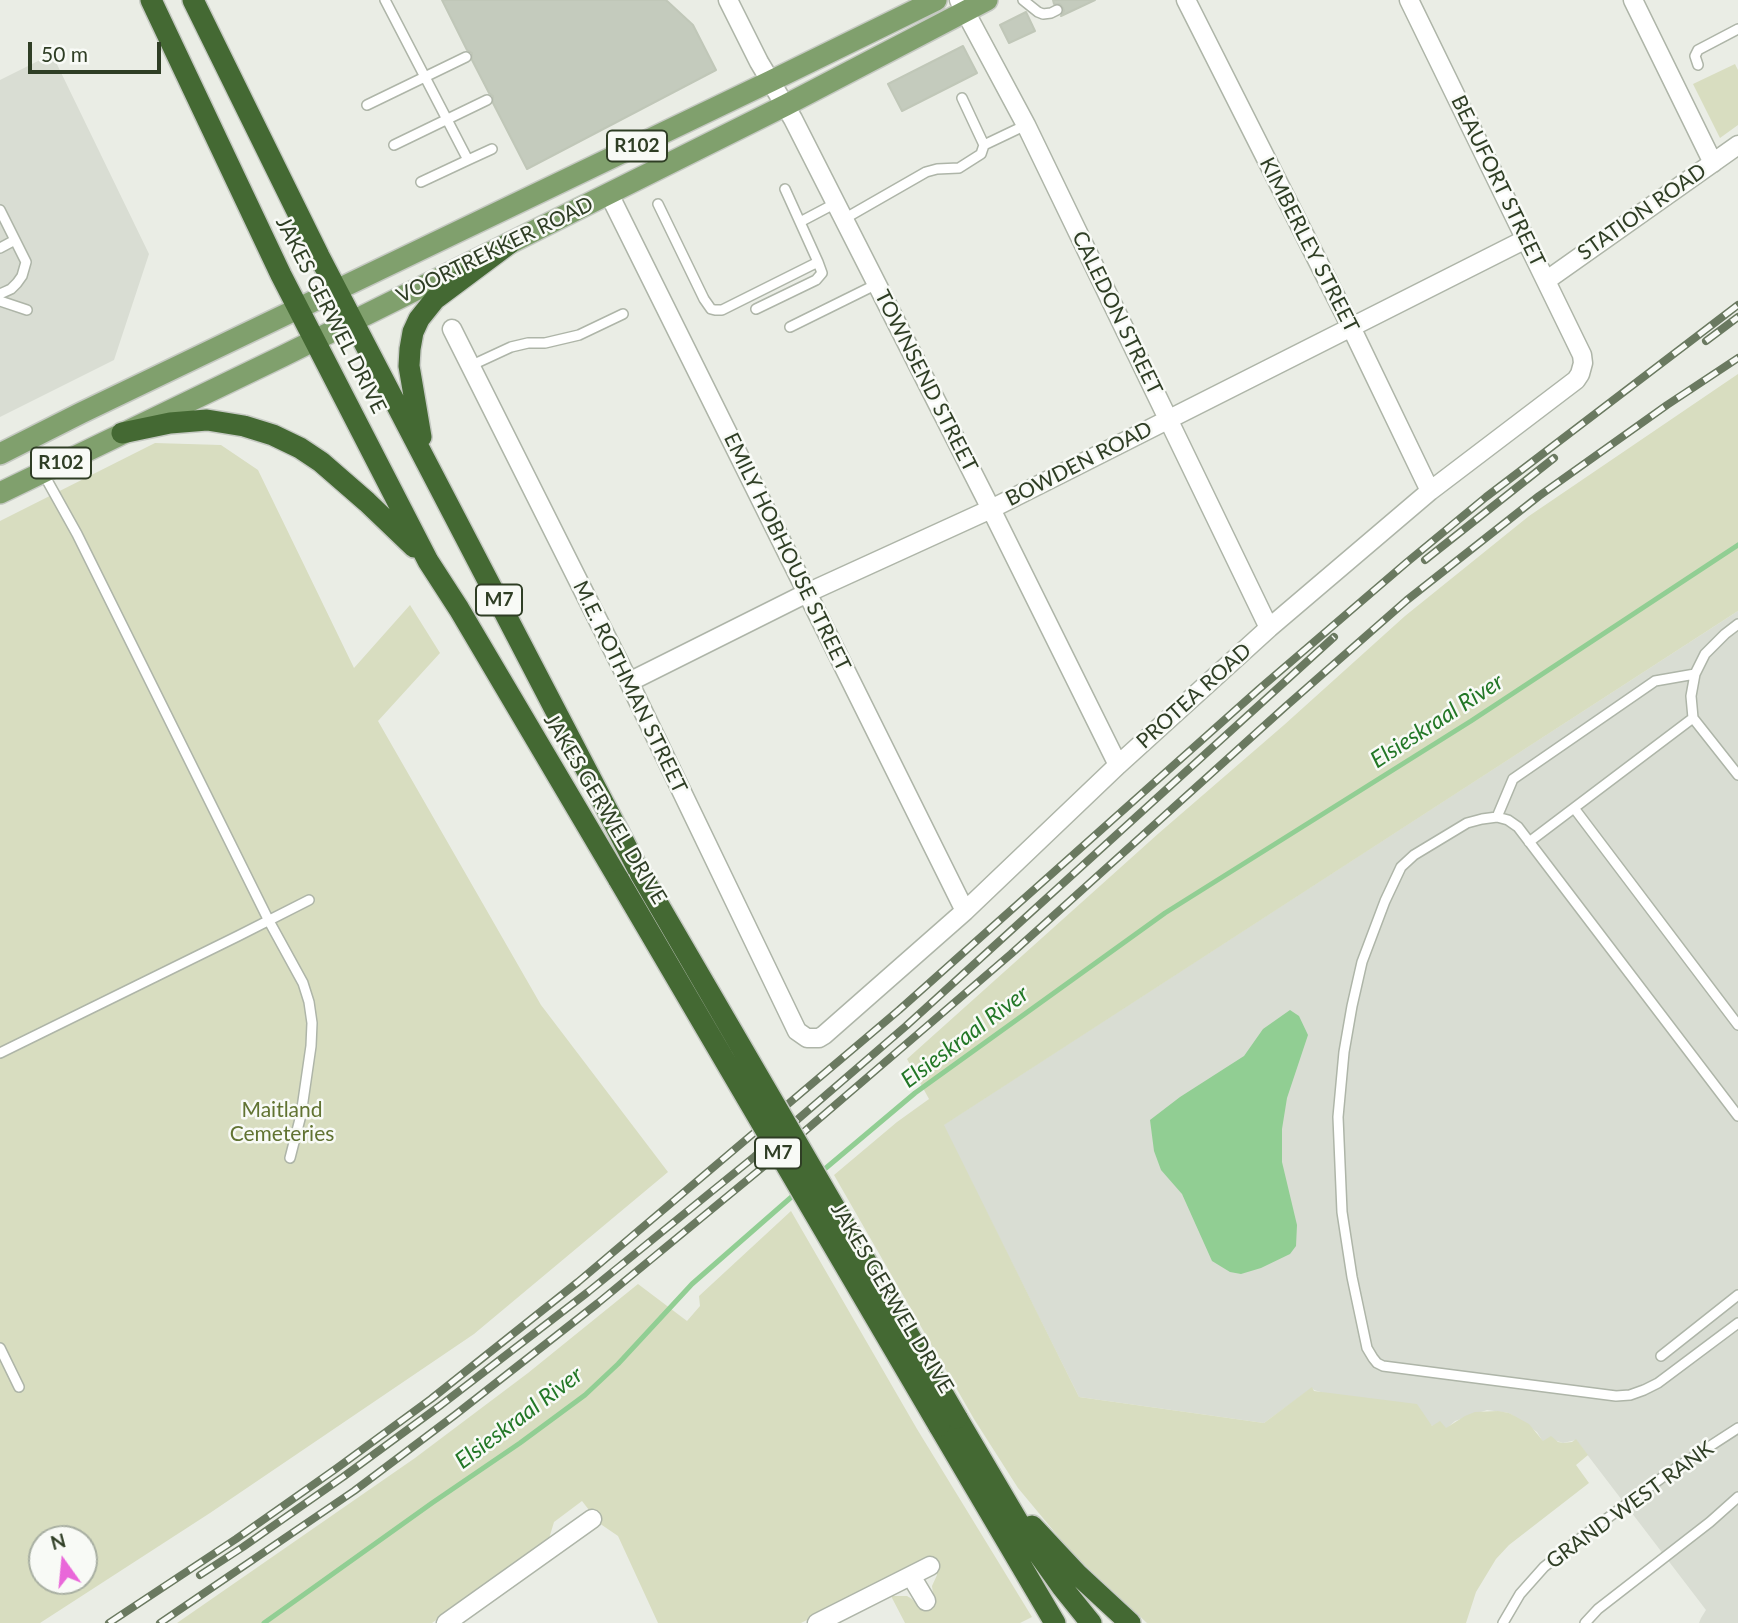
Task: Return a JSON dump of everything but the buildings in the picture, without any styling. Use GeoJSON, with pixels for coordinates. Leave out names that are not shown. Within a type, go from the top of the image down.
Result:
{"type":"FeatureCollection","features":[{"type":"Feature","properties":{"kind":"highway","name":"JAKES GERWEL DRIVE"},"geometry":{"type":"LineString","coordinates":[[151,0],[314,340],[428,561],[948,1422],[1000,1491],[1030,1542],[1062,1587],[1091,1623]]}},
{"type":"Feature","properties":{"kind":"highway","name":"JAKES GERWEL DRIVE"},"geometry":{"type":"LineString","coordinates":[[193,0],[319,256],[640,873],[948,1422],[1055,1623]]}},
{"type":"Feature","properties":{"kind":"highway"},"geometry":{"type":"LineString","coordinates":[[426,459],[410,379],[409,357],[413,332],[423,312],[435,299],[510,243]]}},
{"type":"Feature","properties":{"kind":"highway"},"geometry":{"type":"LineString","coordinates":[[122,433],[197,420],[233,424],[273,435],[300,448],[331,470],[428,561]]}},
{"type":"Feature","properties":{"kind":"highway"},"geometry":{"type":"LineString","coordinates":[[1000,1491],[1077,1574],[1130,1623]]}},
{"type":"Feature","properties":{"kind":"main road","name":"VOORTREKKER ROAD"},"geometry":{"type":"LineString","coordinates":[[0,454],[936,0]]}},
{"type":"Feature","properties":{"kind":"main road","name":"VOORTREKKER ROAD"},"geometry":{"type":"LineString","coordinates":[[0,493],[786,105],[962,6],[987,0]]}},
{"type":"Feature","properties":{"kind":"street","name":"TOWNSEND STREET"},"geometry":{"type":"LineString","coordinates":[[728,0],[759,62],[786,105],[1118,765]]}},
{"type":"Feature","properties":{"kind":"street","name":"KIMBERLEY STREET"},"geometry":{"type":"LineString","coordinates":[[1186,0],[1351,327],[1430,491]]}},
{"type":"Feature","properties":{"kind":"street","name":"BEAUFORT STREET"},"geometry":{"type":"LineString","coordinates":[[1409,0],[1547,280],[1582,355],[1583,363]]}},
{"type":"Feature","properties":{"kind":"street"},"geometry":{"type":"LineString","coordinates":[[1633,0],[1713,163]]}},
{"type":"Feature","properties":{"kind":"street","name":"CALEDON STREET"},"geometry":{"type":"LineString","coordinates":[[962,6],[1026,125],[1269,628]]}},
{"type":"Feature","properties":{"kind":"street","name":"STATION ROAD"},"geometry":{"type":"LineString","coordinates":[[1547,280],[1738,145]]}},
{"type":"Feature","properties":{"kind":"street","name":"EMILY HOBHOUSE STREET"},"geometry":{"type":"LineString","coordinates":[[609,194],[965,911]]}},
{"type":"Feature","properties":{"kind":"street","name":"BOWDEN ROAD"},"geometry":{"type":"LineString","coordinates":[[629,682],[807,593],[991,509],[1526,239]]}},
{"type":"Feature","properties":{"kind":"street","name":"M.E. ROTHMAN STREET"},"geometry":{"type":"LineString","coordinates":[[452,329],[629,682],[797,1031],[813,1039]]}},
{"type":"Feature","properties":{"kind":"street","name":"PROTEA ROAD"},"geometry":{"type":"LineString","coordinates":[[813,1039],[824,1035],[965,911],[1118,765],[1269,628],[1430,491],[1576,380],[1583,363]]}},
{"type":"Feature","properties":{"kind":"street"},"geometry":{"type":"LineString","coordinates":[[446,1623],[592,1519]]}},
{"type":"Feature","properties":{"kind":"street"},"geometry":{"type":"LineString","coordinates":[[817,1623],[930,1566]]}},
{"type":"Feature","properties":{"kind":"street"},"geometry":{"type":"LineString","coordinates":[[911,1576],[926,1601]]}},
{"type":"Feature","properties":{"kind":"lane"},"geometry":{"type":"LineString","coordinates":[[385,0],[468,160]]}},
{"type":"Feature","properties":{"kind":"lane"},"geometry":{"type":"LineString","coordinates":[[1023,0],[1043,14],[1057,10]]}},
{"type":"Feature","properties":{"kind":"lane"},"geometry":{"type":"LineString","coordinates":[[1698,65],[1695,56],[1698,50],[1738,29]]}},
{"type":"Feature","properties":{"kind":"lane"},"geometry":{"type":"LineString","coordinates":[[367,105],[466,57]]}},
{"type":"Feature","properties":{"kind":"lane"},"geometry":{"type":"LineString","coordinates":[[800,222],[840,211],[926,172],[959,168],[981,154],[984,145],[962,99]]}},
{"type":"Feature","properties":{"kind":"lane"},"geometry":{"type":"LineString","coordinates":[[394,145],[487,100]]}},
{"type":"Feature","properties":{"kind":"lane"},"geometry":{"type":"LineString","coordinates":[[984,145],[1026,125]]}},
{"type":"Feature","properties":{"kind":"lane"},"geometry":{"type":"LineString","coordinates":[[421,183],[492,149]]}},
{"type":"Feature","properties":{"kind":"lane"},"geometry":{"type":"LineString","coordinates":[[756,309],[819,278],[822,271],[785,189]]}},
{"type":"Feature","properties":{"kind":"lane"},"geometry":{"type":"LineString","coordinates":[[658,204],[711,309],[722,310],[818,262]]}},
{"type":"Feature","properties":{"kind":"lane"},"geometry":{"type":"LineString","coordinates":[[0,210],[26,261],[25,269],[17,283],[0,294]]}},
{"type":"Feature","properties":{"kind":"lane"},"geometry":{"type":"LineString","coordinates":[[0,248],[15,240]]}},
{"type":"Feature","properties":{"kind":"lane"},"geometry":{"type":"LineString","coordinates":[[790,327],[877,284]]}},
{"type":"Feature","properties":{"kind":"lane"},"geometry":{"type":"LineString","coordinates":[[0,301],[27,310]]}},
{"type":"Feature","properties":{"kind":"lane"},"geometry":{"type":"LineString","coordinates":[[470,366],[512,347],[561,341],[579,335],[623,314]]}},
{"type":"Feature","properties":{"kind":"lane"},"geometry":{"type":"LineString","coordinates":[[43,472],[83,546],[269,921],[303,983],[312,1023],[311,1046],[307,1083],[290,1158]]}},
{"type":"Feature","properties":{"kind":"lane"},"geometry":{"type":"LineString","coordinates":[[1738,624],[1705,654],[1695,674],[1691,696],[1693,718],[1738,775]]}},
{"type":"Feature","properties":{"kind":"lane"},"geometry":{"type":"LineString","coordinates":[[1497,817],[1513,779],[1655,681],[1695,674]]}},
{"type":"Feature","properties":{"kind":"lane"},"geometry":{"type":"LineString","coordinates":[[1530,842],[1693,718]]}},
{"type":"Feature","properties":{"kind":"lane"},"geometry":{"type":"LineString","coordinates":[[1574,808],[1738,1025]]}},
{"type":"Feature","properties":{"kind":"lane"},"geometry":{"type":"LineString","coordinates":[[1738,1116],[1518,827],[1497,817],[1467,823],[1405,862],[1396,875],[1362,962],[1344,1052],[1338,1116],[1342,1212],[1352,1277],[1367,1348],[1377,1363],[1383,1366],[1596,1395],[1630,1395],[1658,1382],[1738,1323]]}},
{"type":"Feature","properties":{"kind":"lane"},"geometry":{"type":"LineString","coordinates":[[0,1053],[309,900]]}},
{"type":"Feature","properties":{"kind":"lane"},"geometry":{"type":"LineString","coordinates":[[1661,1356],[1737,1299]]}},
{"type":"Feature","properties":{"kind":"lane"},"geometry":{"type":"LineString","coordinates":[[0,1348],[19,1387]]}},
{"type":"Feature","properties":{"kind":"lane","name":"GRAND WEST RANK"},"geometry":{"type":"LineString","coordinates":[[1503,1623],[1520,1594],[1544,1567],[1667,1474],[1738,1428]]}},
{"type":"Feature","properties":{"kind":"lane"},"geometry":{"type":"LineString","coordinates":[[1585,1623],[1598,1609],[1738,1497]]}},
{"type":"Feature","properties":{"kind":"shaded area"},"geometry":{"type":"Polygon","coordinates":[[[52,54],[149,254],[114,360],[0,417],[0,80],[52,54]]]}},
{"type":"Feature","properties":{"kind":"shaded area"},"geometry":{"type":"Polygon","coordinates":[[[1738,611],[1738,1623],[1699,1623],[1706,1610],[1576,1440],[1563,1443],[1554,1440],[1543,1442],[1537,1432],[1509,1413],[1487,1410],[1455,1421],[1446,1429],[1312,1388],[1264,1423],[1079,1397],[943,1125],[1738,611]]]}},
{"type":"Feature","properties":{"kind":"shaded area"},"geometry":{"type":"Polygon","coordinates":[[[1290,1010],[1299,1016],[1308,1035],[1287,1098],[1282,1129],[1282,1162],[1297,1225],[1296,1246],[1290,1254],[1261,1268],[1241,1274],[1230,1272],[1212,1261],[1182,1194],[1161,1170],[1154,1151],[1150,1120],[1180,1097],[1244,1056],[1263,1029],[1290,1010]]]}},
{"type":"Feature","properties":{"kind":"green space"},"geometry":{"type":"Polygon","coordinates":[[[1735,64],[1738,70],[1738,125],[1720,138],[1693,84],[1735,64]]]}},
{"type":"Feature","properties":{"kind":"green space"},"geometry":{"type":"Polygon","coordinates":[[[1738,374],[1738,611],[944,1125],[1079,1397],[1264,1423],[1312,1387],[1314,1391],[1417,1404],[1432,1426],[1440,1421],[1446,1428],[1475,1412],[1509,1413],[1529,1424],[1543,1441],[1551,1436],[1563,1443],[1576,1439],[1588,1455],[1576,1465],[1589,1483],[1509,1545],[1496,1559],[1476,1592],[1466,1623],[1147,1623],[1072,1553],[1018,1488],[974,1419],[834,1175],[929,1099],[907,1059],[1159,833],[1405,616],[1529,516],[1738,374]]]}},
{"type":"Feature","properties":{"kind":"green space","name":"Maitland Cemeteries"},"geometry":{"type":"Polygon","coordinates":[[[155,443],[221,445],[258,470],[354,668],[410,605],[440,653],[378,721],[541,1005],[668,1172],[474,1334],[98,1585],[98,1525],[28,1525],[28,1595],[83,1595],[40,1623],[0,1623],[0,521],[155,443]]]}},
{"type":"Feature","properties":{"kind":"green space"},"geometry":{"type":"Polygon","coordinates":[[[791,1211],[917,1429],[1032,1617],[1020,1623],[905,1623],[891,1596],[907,1596],[920,1608],[934,1601],[932,1586],[937,1575],[929,1559],[801,1623],[658,1623],[618,1536],[599,1523],[582,1501],[554,1522],[548,1542],[432,1623],[177,1623],[415,1458],[528,1373],[638,1284],[687,1321],[700,1306],[699,1296],[791,1211]]]}},
{"type":"Feature","properties":{"kind":"waterway","name":"Elsieskraal River"},"geometry":{"type":"LineString","coordinates":[[820,1173],[915,1093],[1165,913],[1471,721],[1738,545]]}},
{"type":"Feature","properties":{"kind":"waterway","name":"Elsieskraal River"},"geometry":{"type":"LineString","coordinates":[[264,1623],[585,1395],[618,1364],[692,1284],[796,1193]]}},
{"type":"Feature","properties":{"kind":"railway"},"geometry":{"type":"LineString","coordinates":[[109,1623],[337,1468],[431,1399],[578,1282],[899,1010],[1258,690],[1406,563],[1486,497],[1738,305]]}},
{"type":"Feature","properties":{"kind":"railway"},"geometry":{"type":"LineString","coordinates":[[1706,341],[1738,317]]}},
{"type":"Feature","properties":{"kind":"railway"},"geometry":{"type":"LineString","coordinates":[[160,1623],[354,1491],[598,1303],[763,1167],[1011,954],[1407,600],[1539,496],[1738,358]]}},
{"type":"Feature","properties":{"kind":"railway"},"geometry":{"type":"LineString","coordinates":[[1425,560],[1554,458]]}},
{"type":"Feature","properties":{"kind":"railway"},"geometry":{"type":"LineString","coordinates":[[200,1575],[343,1477],[441,1405],[588,1292],[754,1157],[906,1026],[1334,637]]}}]}
